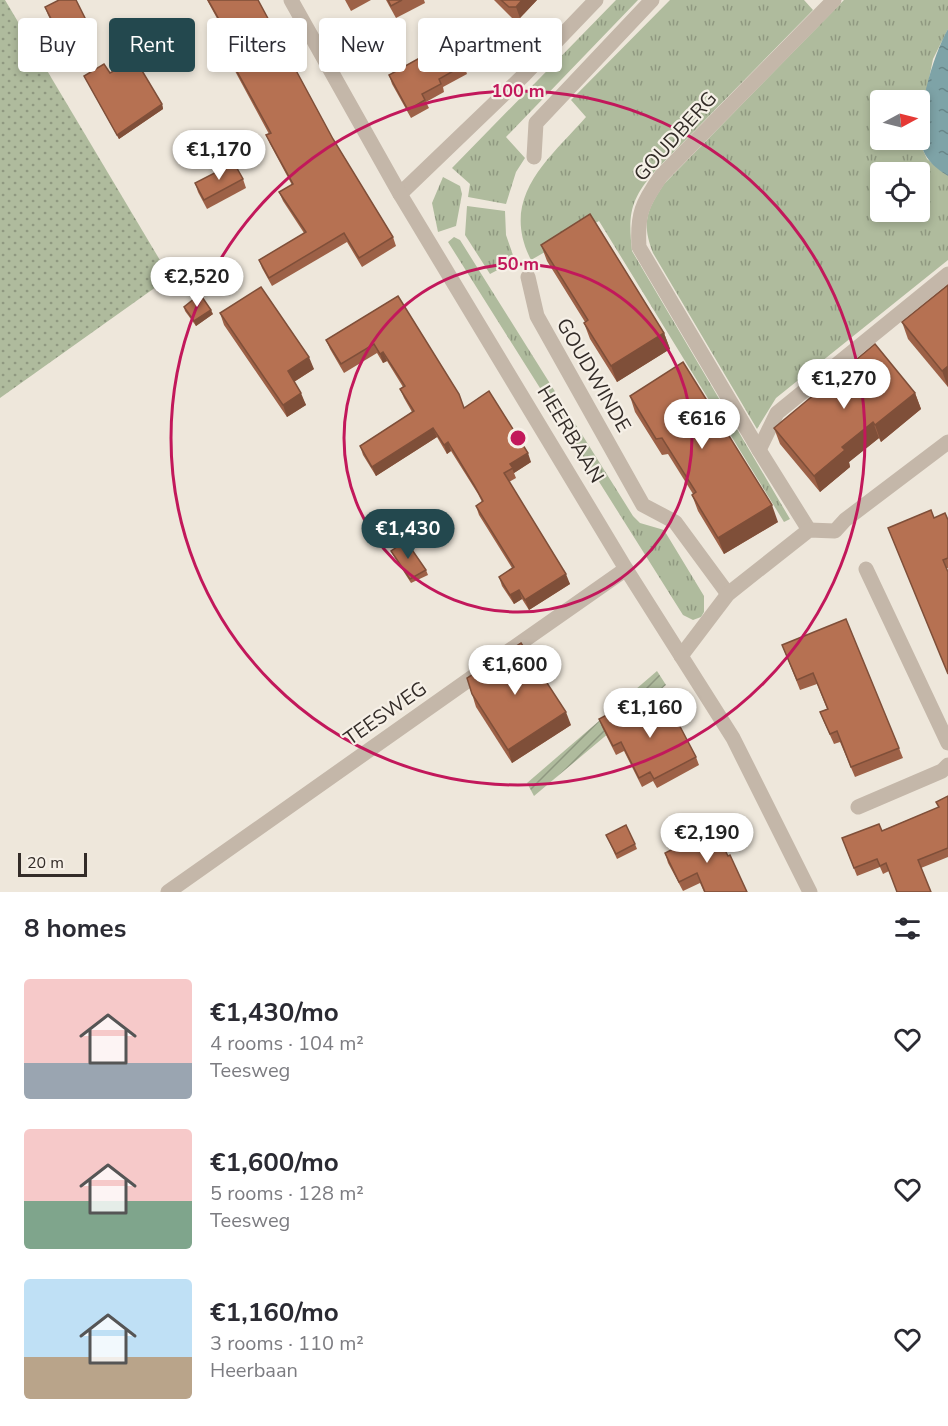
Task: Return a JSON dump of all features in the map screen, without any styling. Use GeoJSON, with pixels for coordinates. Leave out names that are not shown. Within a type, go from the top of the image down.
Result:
{"type":"FeatureCollection","features":[{"type":"Feature","properties":{"kind":"street","name":"HEERBAAN"},"geometry":{"type":"LineString","coordinates":[[291,0],[400,194],[626,569],[733,738],[810,892]]}},
{"type":"Feature","properties":{"kind":"street"},"geometry":{"type":"LineString","coordinates":[[400,194],[524,75],[596,0]]}},
{"type":"Feature","properties":{"kind":"street"},"geometry":{"type":"LineString","coordinates":[[534,157],[536,123],[652,0]]}},
{"type":"Feature","properties":{"kind":"street","name":"GOUDBERG"},"geometry":{"type":"LineString","coordinates":[[809,530],[639,247],[637,224],[642,204],[661,176],[834,0]]}},
{"type":"Feature","properties":{"kind":"street"},"geometry":{"type":"LineString","coordinates":[[759,450],[777,413],[948,274]]}},
{"type":"Feature","properties":{"kind":"street","name":"GOUDWINDE"},"geometry":{"type":"LineString","coordinates":[[528,277],[537,316],[643,504],[675,522],[728,594]]}},
{"type":"Feature","properties":{"kind":"street"},"geometry":{"type":"LineString","coordinates":[[681,656],[728,594],[809,530],[835,531],[845,520],[948,442]]}},
{"type":"Feature","properties":{"kind":"street","name":"TEESWEG"},"geometry":{"type":"LineString","coordinates":[[168,892],[626,569]]}},
{"type":"Feature","properties":{"kind":"street"},"geometry":{"type":"LineString","coordinates":[[866,569],[948,743]]}},
{"type":"Feature","properties":{"kind":"street"},"geometry":{"type":"LineString","coordinates":[[858,807],[942,771],[948,765]]}},
{"type":"Feature","properties":{"kind":"green space"},"geometry":{"type":"Polygon","coordinates":[[[0,0],[5,0],[18,22],[18,72],[48,72],[170,277],[0,398],[0,0]]]}},
{"type":"Feature","properties":{"kind":"green space"},"geometry":{"type":"Polygon","coordinates":[[[616,0],[638,0],[506,137],[525,158],[516,172],[506,204],[468,197],[470,184],[452,168],[546,72],[562,72],[562,55],[616,0]]]}},
{"type":"Feature","properties":{"kind":"green space"},"geometry":{"type":"Polygon","coordinates":[[[670,0],[804,0],[813,10],[655,171],[636,199],[630,227],[632,251],[790,519],[784,522],[599,221],[531,260],[523,238],[521,217],[524,198],[532,181],[543,165],[586,117],[571,100],[670,0]]]}},
{"type":"Feature","properties":{"kind":"green space"},"geometry":{"type":"Polygon","coordinates":[[[844,0],[948,0],[948,29],[933,59],[927,90],[870,90],[870,150],[923,150],[927,159],[948,176],[948,260],[776,398],[757,429],[653,253],[647,233],[647,224],[653,201],[664,184],[844,0]]]}},
{"type":"Feature","properties":{"kind":"green space"},"geometry":{"type":"Polygon","coordinates":[[[443,177],[460,186],[462,194],[456,226],[438,232],[432,203],[443,177]]]}},
{"type":"Feature","properties":{"kind":"green space"},"geometry":{"type":"Polygon","coordinates":[[[467,206],[505,211],[506,235],[515,261],[490,274],[465,235],[467,206]]]}},
{"type":"Feature","properties":{"kind":"green space"},"geometry":{"type":"Polygon","coordinates":[[[454,237],[460,240],[633,516],[640,523],[664,530],[704,596],[704,612],[701,617],[693,620],[683,615],[448,242],[454,237]]]}},
{"type":"Feature","properties":{"kind":"green space"},"geometry":{"type":"Polygon","coordinates":[[[657,671],[666,685],[534,796],[527,783],[657,671]]]}},
{"type":"Feature","properties":{"kind":"water"},"geometry":{"type":"Polygon","coordinates":[[[948,29],[948,176],[933,165],[923,150],[930,150],[930,90],[926,90],[926,88],[948,29]]]}},
{"type":"Feature","properties":{"kind":"building"},"geometry":{"type":"Polygon","coordinates":[[[59,0],[76,0],[85,18],[51,18],[45,7],[59,0]]]}},
{"type":"Feature","properties":{"kind":"building"},"geometry":{"type":"Polygon","coordinates":[[[208,0],[258,0],[268,18],[218,18],[208,0]]]}},
{"type":"Feature","properties":{"kind":"building"},"geometry":{"type":"Polygon","coordinates":[[[388,0],[402,0],[391,6],[388,0]]]}},
{"type":"Feature","properties":{"kind":"building"},"geometry":{"type":"Polygon","coordinates":[[[501,0],[522,0],[516,7],[509,7],[501,0]]]}},
{"type":"Feature","properties":{"kind":"building"},"geometry":{"type":"Polygon","coordinates":[[[418,59],[418,72],[452,72],[439,79],[441,84],[422,94],[425,100],[408,110],[389,75],[394,72],[406,72],[406,66],[418,59]]]}},
{"type":"Feature","properties":{"kind":"building"},"geometry":{"type":"Polygon","coordinates":[[[104,64],[110,73],[143,72],[162,104],[117,135],[84,76],[91,72],[97,72],[97,68],[104,64]]]}},
{"type":"Feature","properties":{"kind":"building"},"geometry":{"type":"Polygon","coordinates":[[[237,72],[297,72],[333,139],[393,237],[359,258],[344,233],[269,278],[259,260],[306,232],[279,192],[293,184],[266,135],[271,133],[237,72]]]}},
{"type":"Feature","properties":{"kind":"building"},"geometry":{"type":"Polygon","coordinates":[[[234,163],[243,179],[204,200],[195,183],[234,163]]]}},
{"type":"Feature","properties":{"kind":"building"},"geometry":{"type":"Polygon","coordinates":[[[590,214],[664,333],[611,366],[584,323],[588,320],[541,245],[590,214]]]}},
{"type":"Feature","properties":{"kind":"building"},"geometry":{"type":"Polygon","coordinates":[[[948,285],[948,366],[942,371],[902,322],[948,285]]]}},
{"type":"Feature","properties":{"kind":"building"},"geometry":{"type":"Polygon","coordinates":[[[261,287],[309,357],[288,371],[301,393],[283,405],[220,313],[261,287]]]}},
{"type":"Feature","properties":{"kind":"building"},"geometry":{"type":"Polygon","coordinates":[[[200,294],[211,310],[194,321],[184,307],[200,294]]]}},
{"type":"Feature","properties":{"kind":"building"},"geometry":{"type":"Polygon","coordinates":[[[398,296],[459,394],[464,408],[489,391],[528,453],[510,464],[513,468],[504,473],[566,574],[525,600],[519,590],[510,595],[499,577],[514,567],[476,506],[483,501],[474,485],[448,442],[444,445],[433,428],[372,467],[360,446],[414,411],[400,389],[405,386],[383,352],[380,354],[374,344],[341,364],[326,340],[398,296]]]}},
{"type":"Feature","properties":{"kind":"building"},"geometry":{"type":"Polygon","coordinates":[[[875,344],[915,393],[875,425],[873,422],[842,447],[845,450],[814,476],[774,428],[875,344]]]}},
{"type":"Feature","properties":{"kind":"building"},"geometry":{"type":"Polygon","coordinates":[[[683,362],[772,505],[718,538],[692,495],[696,492],[662,438],[656,439],[630,396],[683,362]]]}},
{"type":"Feature","properties":{"kind":"building"},"geometry":{"type":"Polygon","coordinates":[[[931,510],[934,518],[945,513],[948,520],[948,558],[943,560],[948,572],[948,674],[888,528],[931,510]]]}},
{"type":"Feature","properties":{"kind":"building"},"geometry":{"type":"Polygon","coordinates":[[[406,541],[426,570],[410,579],[391,551],[406,541]]]}},
{"type":"Feature","properties":{"kind":"building"},"geometry":{"type":"Polygon","coordinates":[[[846,619],[899,748],[851,767],[837,731],[830,734],[820,712],[828,709],[813,673],[797,680],[782,645],[846,619]]]}},
{"type":"Feature","properties":{"kind":"building"},"geometry":{"type":"Polygon","coordinates":[[[521,643],[566,712],[508,750],[472,694],[467,678],[521,643]]]}},
{"type":"Feature","properties":{"kind":"building"},"geometry":{"type":"Polygon","coordinates":[[[665,698],[696,757],[654,779],[650,772],[639,778],[621,742],[613,746],[599,719],[616,710],[621,720],[665,698]]]}},
{"type":"Feature","properties":{"kind":"building"},"geometry":{"type":"Polygon","coordinates":[[[948,796],[948,848],[918,860],[931,892],[897,892],[886,863],[880,866],[877,859],[854,868],[842,838],[879,824],[882,831],[939,807],[936,802],[948,796]]]}},
{"type":"Feature","properties":{"kind":"building"},"geometry":{"type":"Polygon","coordinates":[[[626,825],[635,844],[616,854],[606,835],[626,825]]]}},
{"type":"Feature","properties":{"kind":"building"},"geometry":{"type":"Polygon","coordinates":[[[714,828],[728,856],[730,855],[747,892],[705,892],[697,873],[679,882],[665,853],[714,828]]]}}]}
